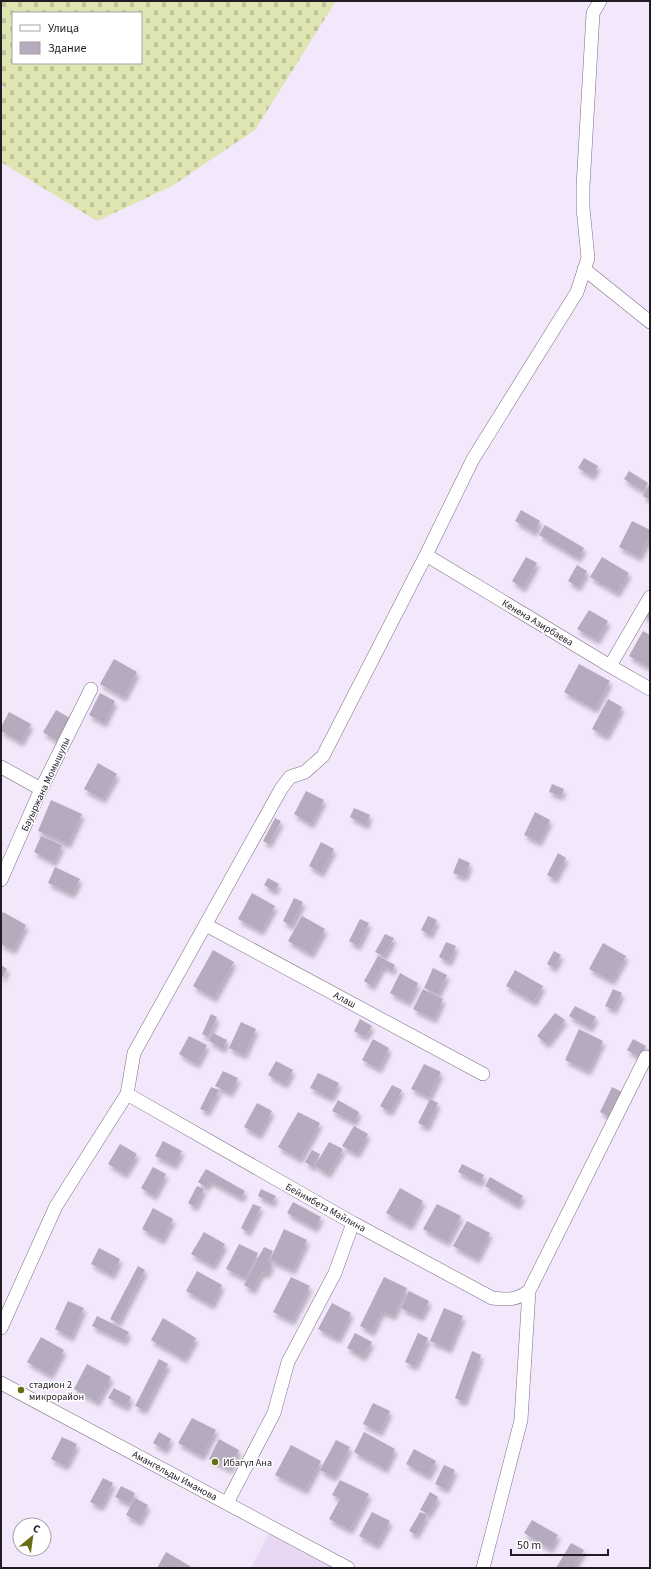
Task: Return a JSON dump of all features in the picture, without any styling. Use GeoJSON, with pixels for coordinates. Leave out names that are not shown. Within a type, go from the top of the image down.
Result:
{"type":"FeatureCollection","features":[{"type":"Feature","properties":{"kind":"street"},"geometry":{"type":"LineString","coordinates":[[1,1328],[56,1206],[127,1094],[134,1053],[281,789],[290,777],[305,772],[323,756],[426,555],[473,459],[577,292],[588,258],[583,208],[583,187],[593,13],[600,1]]}},
{"type":"Feature","properties":{"kind":"street"},"geometry":{"type":"LineString","coordinates":[[584,269],[650,322]]}},
{"type":"Feature","properties":{"kind":"street","name":"Кенена Азирбаева"},"geometry":{"type":"LineString","coordinates":[[426,555],[650,689]]}},
{"type":"Feature","properties":{"kind":"street"},"geometry":{"type":"LineString","coordinates":[[610,666],[650,597]]}},
{"type":"Feature","properties":{"kind":"street","name":"Бауыржана Момышулы"},"geometry":{"type":"LineString","coordinates":[[1,880],[41,789],[91,689]]}},
{"type":"Feature","properties":{"kind":"street"},"geometry":{"type":"LineString","coordinates":[[1,767],[41,789]]}},
{"type":"Feature","properties":{"kind":"street","name":"Алаш"},"geometry":{"type":"LineString","coordinates":[[206,925],[484,1074]]}},
{"type":"Feature","properties":{"kind":"street"},"geometry":{"type":"LineString","coordinates":[[482,1568],[521,1420],[529,1291],[646,1057]]}},
{"type":"Feature","properties":{"kind":"street","name":"Бейимбета Майлина"},"geometry":{"type":"LineString","coordinates":[[127,1094],[353,1223],[492,1298],[505,1300],[519,1298],[529,1291]]}},
{"type":"Feature","properties":{"kind":"street"},"geometry":{"type":"LineString","coordinates":[[227,1503],[274,1413],[288,1362],[335,1273],[353,1223]]}},
{"type":"Feature","properties":{"kind":"street","name":"Амангельды Иманова"},"geometry":{"type":"LineString","coordinates":[[1,1383],[348,1568]]}},
{"type":"Feature","properties":{"kind":"shaded area"},"geometry":{"type":"Polygon","coordinates":[[[270,1532],[337,1568],[251,1568],[270,1532]]]}},
{"type":"Feature","properties":{"kind":"green space"},"geometry":{"type":"Polygon","coordinates":[[[1,1],[336,1],[255,130],[172,186],[97,221],[1,162],[1,92],[4,87],[1,85],[1,1]]]}},
{"type":"Feature","properties":{"kind":"building"},"geometry":{"type":"Polygon","coordinates":[[[584,458],[598,466],[592,476],[578,468],[584,458]]]}},
{"type":"Feature","properties":{"kind":"building"},"geometry":{"type":"Polygon","coordinates":[[[629,471],[648,483],[643,491],[624,479],[629,471]]]}},
{"type":"Feature","properties":{"kind":"building"},"geometry":{"type":"Polygon","coordinates":[[[650,484],[650,500],[643,496],[650,484]]]}},
{"type":"Feature","properties":{"kind":"building"},"geometry":{"type":"Polygon","coordinates":[[[521,510],[540,521],[534,532],[515,521],[521,510]]]}},
{"type":"Feature","properties":{"kind":"building"},"geometry":{"type":"Polygon","coordinates":[[[632,521],[650,530],[650,536],[639,557],[619,547],[632,521]]]}},
{"type":"Feature","properties":{"kind":"building"},"geometry":{"type":"Polygon","coordinates":[[[545,525],[584,548],[578,558],[539,535],[545,525]]]}},
{"type":"Feature","properties":{"kind":"building"},"geometry":{"type":"Polygon","coordinates":[[[526,557],[537,563],[523,588],[512,581],[526,557]]]}},
{"type":"Feature","properties":{"kind":"building"},"geometry":{"type":"Polygon","coordinates":[[[602,557],[629,573],[617,593],[590,577],[602,557]]]}},
{"type":"Feature","properties":{"kind":"building"},"geometry":{"type":"Polygon","coordinates":[[[577,565],[587,571],[578,587],[568,581],[577,565]]]}},
{"type":"Feature","properties":{"kind":"building"},"geometry":{"type":"Polygon","coordinates":[[[650,604],[650,619],[643,615],[650,604]]]}},
{"type":"Feature","properties":{"kind":"building"},"geometry":{"type":"Polygon","coordinates":[[[589,610],[608,621],[597,640],[577,629],[589,610]]]}},
{"type":"Feature","properties":{"kind":"building"},"geometry":{"type":"Polygon","coordinates":[[[643,631],[650,635],[650,668],[629,656],[643,631]]]}},
{"type":"Feature","properties":{"kind":"building"},"geometry":{"type":"Polygon","coordinates":[[[114,659],[137,672],[124,697],[100,684],[114,659]]]}},
{"type":"Feature","properties":{"kind":"building"},"geometry":{"type":"Polygon","coordinates":[[[579,664],[610,681],[595,709],[564,692],[579,664]]]}},
{"type":"Feature","properties":{"kind":"building"},"geometry":{"type":"Polygon","coordinates":[[[100,693],[115,701],[104,723],[89,715],[100,693]]]}},
{"type":"Feature","properties":{"kind":"building"},"geometry":{"type":"Polygon","coordinates":[[[608,699],[622,707],[606,736],[592,729],[608,699]]]}},
{"type":"Feature","properties":{"kind":"building"},"geometry":{"type":"Polygon","coordinates":[[[56,710],[70,718],[57,741],[43,732],[56,710]]]}},
{"type":"Feature","properties":{"kind":"building"},"geometry":{"type":"Polygon","coordinates":[[[9,712],[31,724],[21,742],[1,731],[1,727],[9,712]]]}},
{"type":"Feature","properties":{"kind":"building"},"geometry":{"type":"Polygon","coordinates":[[[98,763],[117,774],[103,799],[84,789],[98,763]]]}},
{"type":"Feature","properties":{"kind":"building"},"geometry":{"type":"Polygon","coordinates":[[[552,784],[564,789],[561,796],[549,792],[552,784]]]}},
{"type":"Feature","properties":{"kind":"building"},"geometry":{"type":"Polygon","coordinates":[[[306,791],[324,800],[311,824],[294,814],[306,791]]]}},
{"type":"Feature","properties":{"kind":"building"},"geometry":{"type":"Polygon","coordinates":[[[51,800],[82,814],[68,844],[38,831],[51,800]]]}},
{"type":"Feature","properties":{"kind":"building"},"geometry":{"type":"Polygon","coordinates":[[[354,808],[370,815],[366,825],[350,817],[354,808]]]}},
{"type":"Feature","properties":{"kind":"building"},"geometry":{"type":"Polygon","coordinates":[[[535,812],[550,820],[539,842],[524,835],[535,812]]]}},
{"type":"Feature","properties":{"kind":"building"},"geometry":{"type":"Polygon","coordinates":[[[275,818],[281,821],[269,844],[263,841],[275,818]]]}},
{"type":"Feature","properties":{"kind":"building"},"geometry":{"type":"Polygon","coordinates":[[[41,836],[62,845],[54,862],[34,852],[41,836]]]}},
{"type":"Feature","properties":{"kind":"building"},"geometry":{"type":"Polygon","coordinates":[[[321,842],[334,849],[321,873],[309,866],[321,842]]]}},
{"type":"Feature","properties":{"kind":"building"},"geometry":{"type":"Polygon","coordinates":[[[558,853],[566,858],[555,879],[547,875],[558,853]]]}},
{"type":"Feature","properties":{"kind":"building"},"geometry":{"type":"Polygon","coordinates":[[[459,858],[470,863],[465,877],[453,873],[459,858]]]}},
{"type":"Feature","properties":{"kind":"building"},"geometry":{"type":"Polygon","coordinates":[[[55,867],[80,879],[72,894],[48,883],[55,867]]]}},
{"type":"Feature","properties":{"kind":"building"},"geometry":{"type":"Polygon","coordinates":[[[268,878],[279,884],[274,891],[264,885],[268,878]]]}},
{"type":"Feature","properties":{"kind":"building"},"geometry":{"type":"Polygon","coordinates":[[[252,893],[275,906],[261,931],[238,919],[252,893]]]}},
{"type":"Feature","properties":{"kind":"building"},"geometry":{"type":"Polygon","coordinates":[[[294,898],[303,902],[291,926],[283,921],[294,898]]]}},
{"type":"Feature","properties":{"kind":"building"},"geometry":{"type":"Polygon","coordinates":[[[3,912],[26,925],[13,950],[1,944],[1,916],[3,912]]]}},
{"type":"Feature","properties":{"kind":"building"},"geometry":{"type":"Polygon","coordinates":[[[302,916],[325,929],[311,954],[288,941],[302,916]]]}},
{"type":"Feature","properties":{"kind":"building"},"geometry":{"type":"Polygon","coordinates":[[[428,916],[437,920],[430,935],[421,930],[428,916]]]}},
{"type":"Feature","properties":{"kind":"building"},"geometry":{"type":"Polygon","coordinates":[[[360,919],[369,923],[358,946],[349,941],[360,919]]]}},
{"type":"Feature","properties":{"kind":"building"},"geometry":{"type":"Polygon","coordinates":[[[385,934],[394,938],[384,956],[375,952],[385,934]]]}},
{"type":"Feature","properties":{"kind":"building"},"geometry":{"type":"Polygon","coordinates":[[[446,942],[456,946],[449,962],[439,957],[446,942]]]}},
{"type":"Feature","properties":{"kind":"building"},"geometry":{"type":"Polygon","coordinates":[[[603,943],[626,956],[612,981],[589,969],[603,943]]]}},
{"type":"Feature","properties":{"kind":"building"},"geometry":{"type":"Polygon","coordinates":[[[213,950],[234,962],[214,998],[193,986],[213,950]]]}},
{"type":"Feature","properties":{"kind":"building"},"geometry":{"type":"Polygon","coordinates":[[[554,951],[561,955],[554,968],[547,964],[554,951]]]}},
{"type":"Feature","properties":{"kind":"building"},"geometry":{"type":"Polygon","coordinates":[[[378,956],[395,965],[392,971],[383,966],[372,986],[364,981],[378,956]]]}},
{"type":"Feature","properties":{"kind":"building"},"geometry":{"type":"Polygon","coordinates":[[[1,965],[7,969],[1,980],[1,965]]]}},
{"type":"Feature","properties":{"kind":"building"},"geometry":{"type":"Polygon","coordinates":[[[433,968],[447,975],[438,994],[424,988],[433,968]]]}},
{"type":"Feature","properties":{"kind":"building"},"geometry":{"type":"Polygon","coordinates":[[[515,970],[543,986],[534,1002],[506,986],[515,970]]]}},
{"type":"Feature","properties":{"kind":"building"},"geometry":{"type":"Polygon","coordinates":[[[400,973],[418,983],[408,1002],[390,993],[400,973]]]}},
{"type":"Feature","properties":{"kind":"building"},"geometry":{"type":"Polygon","coordinates":[[[423,989],[443,999],[434,1019],[413,1009],[423,989]]]}},
{"type":"Feature","properties":{"kind":"building"},"geometry":{"type":"Polygon","coordinates":[[[613,989],[622,993],[614,1010],[605,1006],[613,989]]]}},
{"type":"Feature","properties":{"kind":"building"},"geometry":{"type":"Polygon","coordinates":[[[575,1006],[596,1017],[590,1028],[569,1016],[575,1006]]]}},
{"type":"Feature","properties":{"kind":"building"},"geometry":{"type":"Polygon","coordinates":[[[555,1013],[565,1020],[547,1044],[537,1036],[555,1013]]]}},
{"type":"Feature","properties":{"kind":"building"},"geometry":{"type":"Polygon","coordinates":[[[211,1014],[217,1017],[208,1037],[202,1034],[211,1014]]]}},
{"type":"Feature","properties":{"kind":"building"},"geometry":{"type":"Polygon","coordinates":[[[360,1019],[372,1026],[365,1037],[354,1031],[360,1019]]]}},
{"type":"Feature","properties":{"kind":"building"},"geometry":{"type":"Polygon","coordinates":[[[241,1022],[256,1029],[244,1055],[229,1048],[241,1022]]]}},
{"type":"Feature","properties":{"kind":"building"},"geometry":{"type":"Polygon","coordinates":[[[579,1029],[603,1041],[588,1071],[565,1060],[579,1029]]]}},
{"type":"Feature","properties":{"kind":"building"},"geometry":{"type":"Polygon","coordinates":[[[213,1033],[227,1040],[223,1049],[209,1041],[213,1033]]]}},
{"type":"Feature","properties":{"kind":"building"},"geometry":{"type":"Polygon","coordinates":[[[189,1036],[207,1045],[197,1064],[179,1054],[189,1036]]]}},
{"type":"Feature","properties":{"kind":"building"},"geometry":{"type":"Polygon","coordinates":[[[373,1039],[389,1048],[379,1069],[362,1060],[373,1039]]]}},
{"type":"Feature","properties":{"kind":"building"},"geometry":{"type":"Polygon","coordinates":[[[633,1039],[646,1046],[640,1058],[627,1050],[633,1039]]]}},
{"type":"Feature","properties":{"kind":"building"},"geometry":{"type":"Polygon","coordinates":[[[276,1061],[293,1070],[285,1084],[268,1075],[276,1061]]]}},
{"type":"Feature","properties":{"kind":"building"},"geometry":{"type":"Polygon","coordinates":[[[424,1064],[441,1072],[429,1097],[411,1089],[424,1064]]]}},
{"type":"Feature","properties":{"kind":"building"},"geometry":{"type":"Polygon","coordinates":[[[223,1071],[238,1078],[230,1093],[215,1086],[223,1071]]]}},
{"type":"Feature","properties":{"kind":"building"},"geometry":{"type":"Polygon","coordinates":[[[318,1073],[339,1083],[331,1098],[310,1088],[318,1073]]]}},
{"type":"Feature","properties":{"kind":"building"},"geometry":{"type":"Polygon","coordinates":[[[392,1085],[402,1090],[390,1112],[380,1106],[392,1085]]]}},
{"type":"Feature","properties":{"kind":"building"},"geometry":{"type":"Polygon","coordinates":[[[211,1087],[219,1090],[207,1112],[200,1109],[211,1087]]]}},
{"type":"Feature","properties":{"kind":"building"},"geometry":{"type":"Polygon","coordinates":[[[612,1087],[622,1092],[610,1117],[600,1112],[612,1087]]]}},
{"type":"Feature","properties":{"kind":"building"},"geometry":{"type":"Polygon","coordinates":[[[430,1099],[438,1103],[427,1127],[418,1123],[430,1099]]]}},
{"type":"Feature","properties":{"kind":"building"},"geometry":{"type":"Polygon","coordinates":[[[338,1100],[359,1112],[354,1122],[332,1111],[338,1100]]]}},
{"type":"Feature","properties":{"kind":"building"},"geometry":{"type":"Polygon","coordinates":[[[257,1103],[272,1111],[259,1135],[244,1127],[257,1103]]]}},
{"type":"Feature","properties":{"kind":"building"},"geometry":{"type":"Polygon","coordinates":[[[298,1112],[320,1123],[300,1159],[278,1147],[298,1112]]]}},
{"type":"Feature","properties":{"kind":"building"},"geometry":{"type":"Polygon","coordinates":[[[354,1126],[368,1134],[357,1154],[342,1146],[354,1126]]]}},
{"type":"Feature","properties":{"kind":"building"},"geometry":{"type":"Polygon","coordinates":[[[163,1141],[182,1151],[174,1165],[155,1156],[163,1141]]]}},
{"type":"Feature","properties":{"kind":"building"},"geometry":{"type":"Polygon","coordinates":[[[329,1142],[343,1149],[328,1174],[315,1166],[329,1142]]]}},
{"type":"Feature","properties":{"kind":"building"},"geometry":{"type":"Polygon","coordinates":[[[120,1144],[137,1154],[125,1174],[108,1164],[120,1144]]]}},
{"type":"Feature","properties":{"kind":"building"},"geometry":{"type":"Polygon","coordinates":[[[312,1150],[320,1154],[313,1167],[305,1162],[312,1150]]]}},
{"type":"Feature","properties":{"kind":"building"},"geometry":{"type":"Polygon","coordinates":[[[462,1164],[484,1175],[480,1183],[458,1172],[462,1164]]]}},
{"type":"Feature","properties":{"kind":"building"},"geometry":{"type":"Polygon","coordinates":[[[153,1167],[166,1174],[154,1196],[141,1188],[153,1167]]]}},
{"type":"Feature","properties":{"kind":"building"},"geometry":{"type":"Polygon","coordinates":[[[206,1169],[245,1191],[241,1198],[210,1181],[206,1187],[198,1182],[206,1169]]]}},
{"type":"Feature","properties":{"kind":"building"},"geometry":{"type":"Polygon","coordinates":[[[490,1177],[523,1196],[517,1205],[485,1186],[490,1177]]]}},
{"type":"Feature","properties":{"kind":"building"},"geometry":{"type":"Polygon","coordinates":[[[197,1186],[204,1189],[195,1207],[188,1203],[197,1186]]]}},
{"type":"Feature","properties":{"kind":"building"},"geometry":{"type":"Polygon","coordinates":[[[400,1188],[423,1201],[410,1226],[386,1213],[400,1188]]]}},
{"type":"Feature","properties":{"kind":"building"},"geometry":{"type":"Polygon","coordinates":[[[261,1189],[276,1196],[272,1203],[258,1196],[261,1189]]]}},
{"type":"Feature","properties":{"kind":"building"},"geometry":{"type":"Polygon","coordinates":[[[293,1202],[321,1217],[315,1228],[287,1213],[293,1202]]]}},
{"type":"Feature","properties":{"kind":"building"},"geometry":{"type":"Polygon","coordinates":[[[253,1204],[261,1207],[248,1232],[241,1228],[253,1204]]]}},
{"type":"Feature","properties":{"kind":"building"},"geometry":{"type":"Polygon","coordinates":[[[437,1204],[461,1216],[447,1242],[423,1229],[437,1204]]]}},
{"type":"Feature","properties":{"kind":"building"},"geometry":{"type":"Polygon","coordinates":[[[153,1208],[173,1219],[162,1240],[142,1229],[153,1208]]]}},
{"type":"Feature","properties":{"kind":"building"},"geometry":{"type":"Polygon","coordinates":[[[467,1221],[490,1233],[477,1259],[453,1246],[467,1221]]]}},
{"type":"Feature","properties":{"kind":"building"},"geometry":{"type":"Polygon","coordinates":[[[284,1229],[307,1240],[293,1270],[270,1260],[284,1229]]]}},
{"type":"Feature","properties":{"kind":"building"},"geometry":{"type":"Polygon","coordinates":[[[204,1232],[225,1244],[213,1266],[191,1254],[204,1232]]]}},
{"type":"Feature","properties":{"kind":"building"},"geometry":{"type":"Polygon","coordinates":[[[239,1244],[258,1253],[245,1278],[226,1269],[239,1244]]]}},
{"type":"Feature","properties":{"kind":"building"},"geometry":{"type":"Polygon","coordinates":[[[264,1247],[273,1251],[268,1262],[272,1264],[267,1274],[262,1272],[253,1290],[244,1285],[264,1247]]]}},
{"type":"Feature","properties":{"kind":"building"},"geometry":{"type":"Polygon","coordinates":[[[99,1248],[120,1259],[112,1275],[91,1264],[99,1248]]]}},
{"type":"Feature","properties":{"kind":"building"},"geometry":{"type":"Polygon","coordinates":[[[138,1266],[145,1270],[118,1323],[110,1319],[138,1266]]]}},
{"type":"Feature","properties":{"kind":"building"},"geometry":{"type":"Polygon","coordinates":[[[197,1271],[222,1285],[212,1305],[186,1291],[197,1271]]]}},
{"type":"Feature","properties":{"kind":"building"},"geometry":{"type":"Polygon","coordinates":[[[291,1277],[310,1286],[292,1321],[273,1312],[291,1277]]]}},
{"type":"Feature","properties":{"kind":"building"},"geometry":{"type":"Polygon","coordinates":[[[384,1277],[407,1288],[393,1316],[382,1311],[372,1332],[360,1326],[384,1277]]]}},
{"type":"Feature","properties":{"kind":"building"},"geometry":{"type":"Polygon","coordinates":[[[409,1291],[429,1301],[421,1317],[401,1308],[409,1291]]]}},
{"type":"Feature","properties":{"kind":"building"},"geometry":{"type":"Polygon","coordinates":[[[68,1301],[84,1308],[71,1337],[55,1329],[68,1301]]]}},
{"type":"Feature","properties":{"kind":"building"},"geometry":{"type":"Polygon","coordinates":[[[332,1303],[351,1313],[338,1339],[318,1329],[332,1303]]]}},
{"type":"Feature","properties":{"kind":"building"},"geometry":{"type":"Polygon","coordinates":[[[444,1308],[463,1316],[449,1349],[430,1341],[444,1308]]]}},
{"type":"Feature","properties":{"kind":"building"},"geometry":{"type":"Polygon","coordinates":[[[97,1316],[129,1332],[124,1341],[92,1326],[97,1316]]]}},
{"type":"Feature","properties":{"kind":"building"},"geometry":{"type":"Polygon","coordinates":[[[163,1318],[196,1338],[184,1359],[151,1340],[163,1318]]]}},
{"type":"Feature","properties":{"kind":"building"},"geometry":{"type":"Polygon","coordinates":[[[355,1333],[372,1342],[363,1357],[347,1348],[355,1333]]]}},
{"type":"Feature","properties":{"kind":"building"},"geometry":{"type":"Polygon","coordinates":[[[418,1333],[428,1338],[415,1366],[405,1362],[418,1333]]]}},
{"type":"Feature","properties":{"kind":"building"},"geometry":{"type":"Polygon","coordinates":[[[41,1337],[64,1350],[50,1375],[27,1362],[41,1337]]]}},
{"type":"Feature","properties":{"kind":"building"},"geometry":{"type":"Polygon","coordinates":[[[472,1351],[481,1355],[464,1402],[455,1398],[472,1351]]]}},
{"type":"Feature","properties":{"kind":"building"},"geometry":{"type":"Polygon","coordinates":[[[159,1359],[168,1364],[144,1410],[135,1406],[159,1359]]]}},
{"type":"Feature","properties":{"kind":"building"},"geometry":{"type":"Polygon","coordinates":[[[87,1364],[111,1377],[97,1402],[74,1389],[87,1364]]]}},
{"type":"Feature","properties":{"kind":"building"},"geometry":{"type":"Polygon","coordinates":[[[114,1388],[131,1397],[126,1407],[108,1398],[114,1388]]]}},
{"type":"Feature","properties":{"kind":"building"},"geometry":{"type":"Polygon","coordinates":[[[373,1403],[390,1411],[380,1432],[363,1424],[373,1403]]]}},
{"type":"Feature","properties":{"kind":"building"},"geometry":{"type":"Polygon","coordinates":[[[192,1418],[216,1430],[202,1456],[178,1443],[192,1418]]]}},
{"type":"Feature","properties":{"kind":"building"},"geometry":{"type":"Polygon","coordinates":[[[159,1432],[171,1439],[165,1450],[153,1443],[159,1432]]]}},
{"type":"Feature","properties":{"kind":"building"},"geometry":{"type":"Polygon","coordinates":[[[364,1432],[395,1449],[385,1469],[354,1452],[364,1432]]]}},
{"type":"Feature","properties":{"kind":"building"},"geometry":{"type":"Polygon","coordinates":[[[62,1437],[77,1444],[66,1466],[51,1459],[62,1437]]]}},
{"type":"Feature","properties":{"kind":"building"},"geometry":{"type":"Polygon","coordinates":[[[219,1439],[239,1450],[230,1469],[209,1459],[219,1439]]]}},
{"type":"Feature","properties":{"kind":"building"},"geometry":{"type":"Polygon","coordinates":[[[336,1440],[350,1447],[334,1477],[320,1470],[336,1440]]]}},
{"type":"Feature","properties":{"kind":"building"},"geometry":{"type":"Polygon","coordinates":[[[291,1445],[321,1461],[305,1490],[275,1475],[291,1445]]]}},
{"type":"Feature","properties":{"kind":"building"},"geometry":{"type":"Polygon","coordinates":[[[414,1449],[436,1461],[428,1476],[406,1464],[414,1449]]]}},
{"type":"Feature","properties":{"kind":"building"},"geometry":{"type":"Polygon","coordinates":[[[444,1465],[455,1470],[446,1489],[435,1484],[444,1465]]]}},
{"type":"Feature","properties":{"kind":"building"},"geometry":{"type":"Polygon","coordinates":[[[103,1478],[113,1483],[101,1507],[90,1502],[103,1478]]]}},
{"type":"Feature","properties":{"kind":"building"},"geometry":{"type":"Polygon","coordinates":[[[340,1480],[369,1494],[350,1530],[329,1519],[340,1499],[332,1495],[340,1480]]]}},
{"type":"Feature","properties":{"kind":"building"},"geometry":{"type":"Polygon","coordinates":[[[121,1486],[135,1493],[130,1504],[115,1497],[121,1486]]]}},
{"type":"Feature","properties":{"kind":"building"},"geometry":{"type":"Polygon","coordinates":[[[430,1492],[438,1497],[429,1514],[420,1510],[430,1492]]]}},
{"type":"Feature","properties":{"kind":"building"},"geometry":{"type":"Polygon","coordinates":[[[135,1498],[148,1505],[139,1522],[126,1515],[135,1498]]]}},
{"type":"Feature","properties":{"kind":"building"},"geometry":{"type":"Polygon","coordinates":[[[372,1512],[390,1521],[377,1545],[359,1536],[372,1512]]]}},
{"type":"Feature","properties":{"kind":"building"},"geometry":{"type":"Polygon","coordinates":[[[420,1512],[427,1515],[416,1535],[409,1531],[420,1512]]]}},
{"type":"Feature","properties":{"kind":"building"},"geometry":{"type":"Polygon","coordinates":[[[532,1520],[558,1535],[550,1549],[524,1533],[532,1520]]]}},
{"type":"Feature","properties":{"kind":"building"},"geometry":{"type":"Polygon","coordinates":[[[571,1543],[584,1550],[573,1568],[556,1568],[571,1543]]]}},
{"type":"Feature","properties":{"kind":"building"},"geometry":{"type":"Polygon","coordinates":[[[166,1552],[193,1568],[157,1568],[166,1552]]]}},
{"type":"Feature","properties":{"kind":"place","name":"стадион 2 микрорайон"},"geometry":{"type":"Point","coordinates":[21,1390]}},
{"type":"Feature","properties":{"kind":"place","name":"Ибагүл Ана"},"geometry":{"type":"Point","coordinates":[215,1462]}}]}
